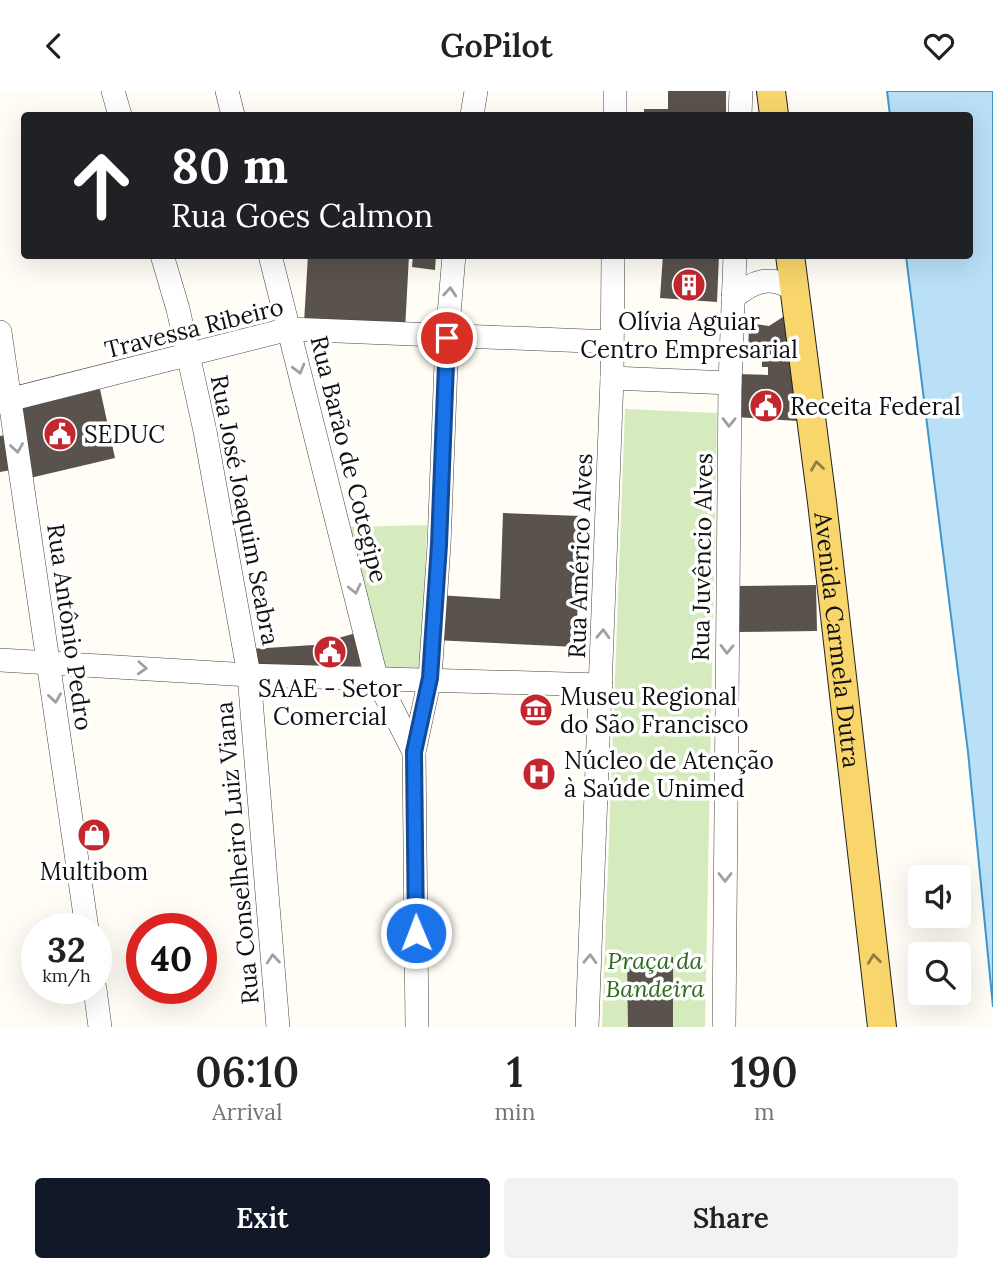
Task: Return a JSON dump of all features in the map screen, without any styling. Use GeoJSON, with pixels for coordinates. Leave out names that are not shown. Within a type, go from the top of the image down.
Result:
{"type":"FeatureCollection","features":[{"type":"Feature","properties":{"kind":"main road"},"geometry":{"type":"LineString","coordinates":[[771,91],[774,112]]}},
{"type":"Feature","properties":{"kind":"main road","name":"Avenida Carmela Dutra"},"geometry":{"type":"LineString","coordinates":[[790,259],[822,502],[882,1027]]}},
{"type":"Feature","properties":{"kind":"street"},"geometry":{"type":"LineString","coordinates":[[113,91],[119,112]]}},
{"type":"Feature","properties":{"kind":"street"},"geometry":{"type":"LineString","coordinates":[[227,91],[232,112]]}},
{"type":"Feature","properties":{"kind":"street"},"geometry":{"type":"LineString","coordinates":[[472,112],[475,91]]}},
{"type":"Feature","properties":{"kind":"street"},"geometry":{"type":"LineString","coordinates":[[615,91],[615,112]]}},
{"type":"Feature","properties":{"kind":"street"},"geometry":{"type":"LineString","coordinates":[[740,112],[741,91]]}},
{"type":"Feature","properties":{"kind":"street","name":"Rua José Joaquim Seabra"},"geometry":{"type":"LineString","coordinates":[[163,259],[188,355],[249,675]]}},
{"type":"Feature","properties":{"kind":"street","name":"Rua Barão de Cotegipe"},"geometry":{"type":"LineString","coordinates":[[271,259],[376,677],[414,752]]}},
{"type":"Feature","properties":{"kind":"street"},"geometry":{"type":"LineString","coordinates":[[417,1027],[414,752],[430,678],[439,545],[447,338],[454,259]]}},
{"type":"Feature","properties":{"kind":"street","name":"Rua Américo Alves"},"geometry":{"type":"LineString","coordinates":[[587,1027],[612,378],[613,259]]}},
{"type":"Feature","properties":{"kind":"street","name":"Rua Juvêncio Alves"},"geometry":{"type":"LineString","coordinates":[[724,1027],[730,383],[735,259]]}},
{"type":"Feature","properties":{"kind":"street"},"geometry":{"type":"LineString","coordinates":[[733,297],[751,284],[761,281],[778,281],[794,290]]}},
{"type":"Feature","properties":{"kind":"street","name":"Travessa Ribeiro"},"geometry":{"type":"LineString","coordinates":[[5,401],[289,328],[447,338],[612,342]]}},
{"type":"Feature","properties":{"kind":"street","name":"Rua Antônio Pedro"},"geometry":{"type":"LineString","coordinates":[[0,332],[5,401],[50,663],[85,913]]}},
{"type":"Feature","properties":{"kind":"street"},"geometry":{"type":"LineString","coordinates":[[612,378],[730,383]]}},
{"type":"Feature","properties":{"kind":"street"},"geometry":{"type":"LineString","coordinates":[[0,660],[249,675],[430,678],[601,685]]}},
{"type":"Feature","properties":{"kind":"street","name":"Rua Conselheiro Luiz Viana"},"geometry":{"type":"LineString","coordinates":[[249,675],[278,1027]]}},
{"type":"Feature","properties":{"kind":"street"},"geometry":{"type":"LineString","coordinates":[[97,1004],[100,1027]]}},
{"type":"Feature","properties":{"kind":"green space","name":"Praça da Bandeira"},"geometry":{"type":"Polygon","coordinates":[[[625,409],[717,413],[705,1027],[602,1027],[625,409]]]}},
{"type":"Feature","properties":{"kind":"green space"},"geometry":{"type":"Polygon","coordinates":[[[427,525],[421,671],[402,673],[379,667],[350,527],[427,525]]]}},
{"type":"Feature","properties":{"kind":"water"},"geometry":{"type":"Polygon","coordinates":[[[887,91],[993,91],[993,1007],[968,752],[906,259],[973,259],[973,112],[890,112],[887,91]]]}},
{"type":"Feature","properties":{"kind":"building"},"geometry":{"type":"Polygon","coordinates":[[[668,91],[726,91],[726,112],[644,112],[644,109],[668,109],[668,91]]]}},
{"type":"Feature","properties":{"kind":"building"},"geometry":{"type":"Polygon","coordinates":[[[308,259],[409,259],[405,330],[304,323],[308,259]]]}},
{"type":"Feature","properties":{"kind":"building"},"geometry":{"type":"Polygon","coordinates":[[[413,259],[436,259],[435,270],[412,267],[413,259]]]}},
{"type":"Feature","properties":{"kind":"building","name":"Olívia Aguiar Centro Empresarial"},"geometry":{"type":"Polygon","coordinates":[[[663,259],[719,259],[717,302],[660,298],[663,259]]]}},
{"type":"Feature","properties":{"kind":"building"},"geometry":{"type":"Polygon","coordinates":[[[786,315],[798,421],[735,417],[737,374],[768,375],[768,367],[762,367],[762,357],[748,357],[749,323],[769,326],[786,315]]]}},
{"type":"Feature","properties":{"kind":"building"},"geometry":{"type":"Polygon","coordinates":[[[100,389],[115,458],[30,478],[19,409],[100,389]]]}},
{"type":"Feature","properties":{"kind":"building"},"geometry":{"type":"Polygon","coordinates":[[[6,435],[11,470],[0,472],[0,436],[6,435]]]}},
{"type":"Feature","properties":{"kind":"building"},"geometry":{"type":"Polygon","coordinates":[[[503,513],[581,516],[576,647],[434,640],[438,595],[500,599],[503,513]]]}},
{"type":"Feature","properties":{"kind":"building"},"geometry":{"type":"Polygon","coordinates":[[[816,585],[817,631],[736,632],[735,586],[816,585]]]}},
{"type":"Feature","properties":{"kind":"building"},"geometry":{"type":"Polygon","coordinates":[[[356,633],[364,665],[321,673],[256,671],[251,649],[314,645],[356,633]]]}},
{"type":"Feature","properties":{"kind":"building"},"geometry":{"type":"Polygon","coordinates":[[[627,957],[673,957],[673,1027],[628,1027],[627,957]]]}},
{"type":"Feature","properties":{"kind":"place","name":"Olívia Aguiar Centro Empresarial"},"geometry":{"type":"Point","coordinates":[689,285]}},
{"type":"Feature","properties":{"kind":"place","name":"Receita Federal"},"geometry":{"type":"Point","coordinates":[766,406]}},
{"type":"Feature","properties":{"kind":"place","name":"SEDUC"},"geometry":{"type":"Point","coordinates":[60,434]}},
{"type":"Feature","properties":{"kind":"place","name":"SAAE - Setor Comercial"},"geometry":{"type":"Point","coordinates":[330,652]}},
{"type":"Feature","properties":{"kind":"place","name":"Museu Regional do São Francisco"},"geometry":{"type":"Point","coordinates":[536,710]}},
{"type":"Feature","properties":{"kind":"place","name":"Núcleo de Atenção à Saúde Unimed"},"geometry":{"type":"Point","coordinates":[539,774]}},
{"type":"Feature","properties":{"kind":"place","name":"Multibom"},"geometry":{"type":"Point","coordinates":[94,835]}},
{"type":"Feature","properties":{"kind":"route"},"geometry":{"type":"LineString","coordinates":[[416,933],[414,752],[430,678],[439,545],[447,338]]}}]}
